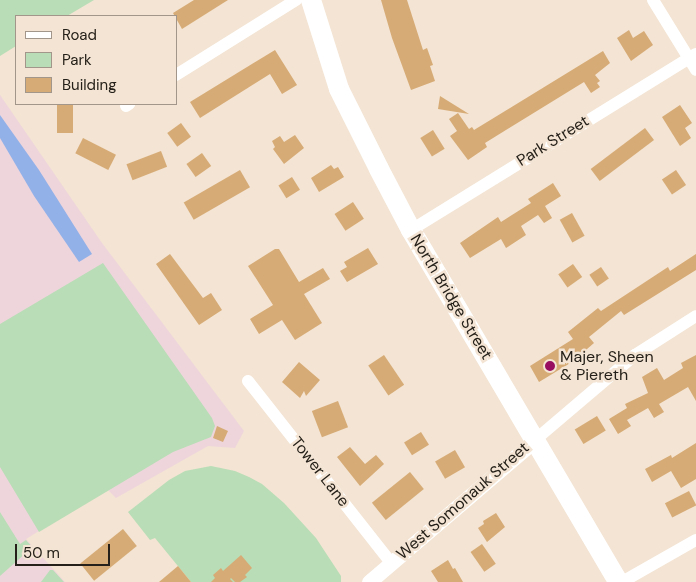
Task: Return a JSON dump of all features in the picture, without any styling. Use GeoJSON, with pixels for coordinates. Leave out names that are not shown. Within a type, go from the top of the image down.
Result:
{"type":"FeatureCollection","features":[{"type":"Feature","properties":{"kind":"highway","name":"North Bridge Street"},"geometry":{"type":"LineString","coordinates":[[310,0],[339,89],[411,230],[618,582]]}},
{"type":"Feature","properties":{"kind":"street"},"geometry":{"type":"LineString","coordinates":[[178,73],[296,0]]}},
{"type":"Feature","properties":{"kind":"street"},"geometry":{"type":"LineString","coordinates":[[654,0],[692,56],[696,70]]}},
{"type":"Feature","properties":{"kind":"street","name":"Park Street"},"geometry":{"type":"LineString","coordinates":[[411,230],[692,56]]}},
{"type":"Feature","properties":{"kind":"street"},"geometry":{"type":"LineString","coordinates":[[535,440],[636,355],[696,316]]}},
{"type":"Feature","properties":{"kind":"street","name":"Tower Lane"},"geometry":{"type":"LineString","coordinates":[[248,381],[391,563]]}},
{"type":"Feature","properties":{"kind":"street","name":"West Somonauk Street"},"geometry":{"type":"LineString","coordinates":[[369,582],[535,440]]}},
{"type":"Feature","properties":{"kind":"street"},"geometry":{"type":"LineString","coordinates":[[622,582],[696,540]]}},
{"type":"Feature","properties":{"kind":"shaded area"},"geometry":{"type":"Polygon","coordinates":[[[0,95],[102,243],[244,431],[235,448],[208,446],[116,498],[107,489],[26,539],[65,582],[0,582],[0,95]]]}},
{"type":"Feature","properties":{"kind":"green space"},"geometry":{"type":"Polygon","coordinates":[[[0,0],[94,0],[69,15],[15,15],[15,47],[0,56],[0,0]]]}},
{"type":"Feature","properties":{"kind":"green space"},"geometry":{"type":"Polygon","coordinates":[[[103,263],[212,418],[215,426],[211,437],[173,452],[39,532],[0,467],[0,324],[103,263]]]}},
{"type":"Feature","properties":{"kind":"green space"},"geometry":{"type":"Polygon","coordinates":[[[211,466],[235,471],[249,477],[262,484],[284,503],[316,538],[341,576],[341,582],[191,582],[155,538],[150,540],[128,512],[169,480],[185,471],[211,466]]]}},
{"type":"Feature","properties":{"kind":"green space"},"geometry":{"type":"Polygon","coordinates":[[[0,512],[20,544],[26,540],[34,549],[29,554],[27,552],[0,576],[0,512]]]}},
{"type":"Feature","properties":{"kind":"green space"},"geometry":{"type":"Polygon","coordinates":[[[50,570],[53,570],[64,582],[41,582],[50,570]]]}},
{"type":"Feature","properties":{"kind":"water"},"geometry":{"type":"Polygon","coordinates":[[[0,115],[39,170],[92,254],[79,262],[34,196],[0,138],[0,115]]]}},
{"type":"Feature","properties":{"kind":"building"},"geometry":{"type":"Polygon","coordinates":[[[194,0],[228,0],[182,29],[178,22],[178,15],[173,13],[194,0]]]}},
{"type":"Feature","properties":{"kind":"building"},"geometry":{"type":"Polygon","coordinates":[[[381,0],[407,0],[423,50],[427,48],[433,65],[430,66],[435,81],[411,90],[392,38],[381,0]]]}},
{"type":"Feature","properties":{"kind":"building"},"geometry":{"type":"Polygon","coordinates":[[[629,30],[633,38],[644,31],[653,45],[631,61],[617,38],[629,30]]]}},
{"type":"Feature","properties":{"kind":"building"},"geometry":{"type":"Polygon","coordinates":[[[275,50],[297,85],[282,94],[270,74],[200,118],[190,102],[275,50]]]}},
{"type":"Feature","properties":{"kind":"building"},"geometry":{"type":"Polygon","coordinates":[[[603,51],[610,63],[595,75],[600,81],[597,83],[600,87],[591,93],[584,82],[485,143],[487,147],[468,160],[450,136],[457,131],[449,119],[458,113],[469,129],[472,127],[474,130],[603,51]]]}},
{"type":"Feature","properties":{"kind":"building"},"geometry":{"type":"Polygon","coordinates":[[[440,96],[469,114],[438,109],[440,96]]]}},
{"type":"Feature","properties":{"kind":"building"},"geometry":{"type":"Polygon","coordinates":[[[57,105],[73,105],[73,133],[57,133],[57,105]]]}},
{"type":"Feature","properties":{"kind":"building"},"geometry":{"type":"Polygon","coordinates":[[[680,105],[692,123],[685,128],[691,138],[680,146],[662,117],[680,105]]]}},
{"type":"Feature","properties":{"kind":"building"},"geometry":{"type":"Polygon","coordinates":[[[181,123],[191,137],[177,147],[167,133],[181,123]]]}},
{"type":"Feature","properties":{"kind":"building"},"geometry":{"type":"Polygon","coordinates":[[[645,128],[654,140],[600,181],[591,169],[645,128]]]}},
{"type":"Feature","properties":{"kind":"building"},"geometry":{"type":"Polygon","coordinates":[[[433,130],[445,149],[432,157],[420,138],[433,130]]]}},
{"type":"Feature","properties":{"kind":"building"},"geometry":{"type":"Polygon","coordinates":[[[295,135],[304,148],[284,164],[273,149],[275,147],[272,141],[280,136],[284,142],[295,135]]]}},
{"type":"Feature","properties":{"kind":"building"},"geometry":{"type":"Polygon","coordinates":[[[83,138],[116,155],[108,170],[75,153],[83,138]]]}},
{"type":"Feature","properties":{"kind":"building"},"geometry":{"type":"Polygon","coordinates":[[[161,151],[167,167],[133,180],[126,164],[161,151]]]}},
{"type":"Feature","properties":{"kind":"building"},"geometry":{"type":"Polygon","coordinates":[[[202,153],[211,166],[196,177],[186,164],[202,153]]]}},
{"type":"Feature","properties":{"kind":"building"},"geometry":{"type":"Polygon","coordinates":[[[331,165],[334,169],[338,167],[344,177],[319,192],[311,178],[331,165]]]}},
{"type":"Feature","properties":{"kind":"building"},"geometry":{"type":"Polygon","coordinates":[[[240,170],[250,187],[194,220],[184,202],[240,170]]]}},
{"type":"Feature","properties":{"kind":"building"},"geometry":{"type":"Polygon","coordinates":[[[676,170],[686,185],[672,194],[662,180],[676,170]]]}},
{"type":"Feature","properties":{"kind":"building"},"geometry":{"type":"Polygon","coordinates":[[[292,177],[300,190],[286,198],[278,185],[292,177]]]}},
{"type":"Feature","properties":{"kind":"building"},"geometry":{"type":"Polygon","coordinates":[[[553,183],[561,196],[545,206],[552,218],[544,223],[538,215],[521,226],[526,235],[506,248],[501,239],[470,258],[460,243],[498,217],[501,222],[531,203],[528,199],[553,183]]]}},
{"type":"Feature","properties":{"kind":"building"},"geometry":{"type":"Polygon","coordinates":[[[353,202],[364,219],[345,231],[335,214],[353,202]]]}},
{"type":"Feature","properties":{"kind":"building"},"geometry":{"type":"Polygon","coordinates":[[[572,213],[585,236],[572,243],[560,220],[572,213]]]}},
{"type":"Feature","properties":{"kind":"building"},"geometry":{"type":"Polygon","coordinates":[[[368,248],[378,264],[347,282],[340,271],[347,267],[344,262],[368,248]]]}},
{"type":"Feature","properties":{"kind":"building"},"geometry":{"type":"Polygon","coordinates":[[[275,249],[279,249],[299,282],[323,268],[330,279],[304,294],[322,323],[295,340],[282,320],[259,334],[250,319],[273,305],[248,266],[275,249]]]}},
{"type":"Feature","properties":{"kind":"building"},"geometry":{"type":"Polygon","coordinates":[[[170,254],[203,298],[211,293],[222,310],[199,325],[156,264],[170,254]]]}},
{"type":"Feature","properties":{"kind":"building"},"geometry":{"type":"Polygon","coordinates":[[[696,254],[696,270],[624,315],[621,311],[589,337],[594,343],[572,362],[539,382],[530,366],[573,339],[568,332],[598,308],[601,311],[668,267],[670,271],[696,254]]]}},
{"type":"Feature","properties":{"kind":"building"},"geometry":{"type":"Polygon","coordinates":[[[573,264],[582,277],[567,287],[558,274],[573,264]]]}},
{"type":"Feature","properties":{"kind":"building"},"geometry":{"type":"Polygon","coordinates":[[[601,267],[609,279],[597,286],[589,275],[601,267]]]}},
{"type":"Feature","properties":{"kind":"building"},"geometry":{"type":"Polygon","coordinates":[[[384,355],[404,385],[388,395],[368,366],[384,355]]]}},
{"type":"Feature","properties":{"kind":"building"},"geometry":{"type":"Polygon","coordinates":[[[696,355],[696,401],[688,387],[659,404],[664,412],[654,418],[648,408],[627,420],[631,426],[618,434],[609,419],[627,408],[625,404],[648,393],[642,377],[657,368],[664,380],[683,368],[681,363],[696,355]]]}},
{"type":"Feature","properties":{"kind":"building"},"geometry":{"type":"Polygon","coordinates":[[[299,362],[320,380],[306,396],[304,391],[300,398],[282,382],[299,362]]]}},
{"type":"Feature","properties":{"kind":"building"},"geometry":{"type":"Polygon","coordinates":[[[338,401],[348,427],[322,437],[312,411],[338,401]]]}},
{"type":"Feature","properties":{"kind":"building"},"geometry":{"type":"Polygon","coordinates":[[[597,416],[606,431],[583,444],[575,429],[597,416]]]}},
{"type":"Feature","properties":{"kind":"building"},"geometry":{"type":"Polygon","coordinates":[[[217,426],[228,431],[223,442],[213,438],[217,426]]]}},
{"type":"Feature","properties":{"kind":"building"},"geometry":{"type":"Polygon","coordinates":[[[421,432],[429,445],[412,455],[404,443],[421,432]]]}},
{"type":"Feature","properties":{"kind":"building"},"geometry":{"type":"Polygon","coordinates":[[[696,443],[696,479],[681,488],[671,471],[652,482],[645,469],[671,455],[672,458],[696,443]]]}},
{"type":"Feature","properties":{"kind":"building"},"geometry":{"type":"Polygon","coordinates":[[[350,447],[365,464],[376,455],[384,464],[360,486],[337,457],[350,447]]]}},
{"type":"Feature","properties":{"kind":"building"},"geometry":{"type":"Polygon","coordinates":[[[455,450],[465,467],[445,479],[435,462],[455,450]]]}},
{"type":"Feature","properties":{"kind":"building"},"geometry":{"type":"Polygon","coordinates":[[[410,472],[424,489],[386,520],[372,503],[410,472]]]}},
{"type":"Feature","properties":{"kind":"building"},"geometry":{"type":"Polygon","coordinates":[[[689,491],[696,505],[672,518],[665,503],[689,491]]]}},
{"type":"Feature","properties":{"kind":"building"},"geometry":{"type":"Polygon","coordinates":[[[496,513],[505,527],[487,542],[478,528],[484,524],[483,521],[496,513]]]}},
{"type":"Feature","properties":{"kind":"building"},"geometry":{"type":"Polygon","coordinates":[[[123,529],[137,546],[94,581],[80,564],[123,529]]]}},
{"type":"Feature","properties":{"kind":"building"},"geometry":{"type":"Polygon","coordinates":[[[482,544],[496,564],[484,572],[471,552],[482,544]]]}},
{"type":"Feature","properties":{"kind":"building"},"geometry":{"type":"Polygon","coordinates":[[[241,555],[252,568],[245,575],[247,577],[240,582],[235,582],[231,578],[233,582],[211,582],[215,578],[213,575],[221,568],[223,571],[241,555]]]}},
{"type":"Feature","properties":{"kind":"building"},"geometry":{"type":"Polygon","coordinates":[[[448,560],[463,582],[438,582],[431,571],[448,560]]]}},
{"type":"Feature","properties":{"kind":"building"},"geometry":{"type":"Polygon","coordinates":[[[178,566],[191,582],[159,582],[178,566]]]}},
{"type":"Feature","properties":{"kind":"place","name":"Majer, Sheen & Piereth"},"geometry":{"type":"Point","coordinates":[550,366]}}]}
